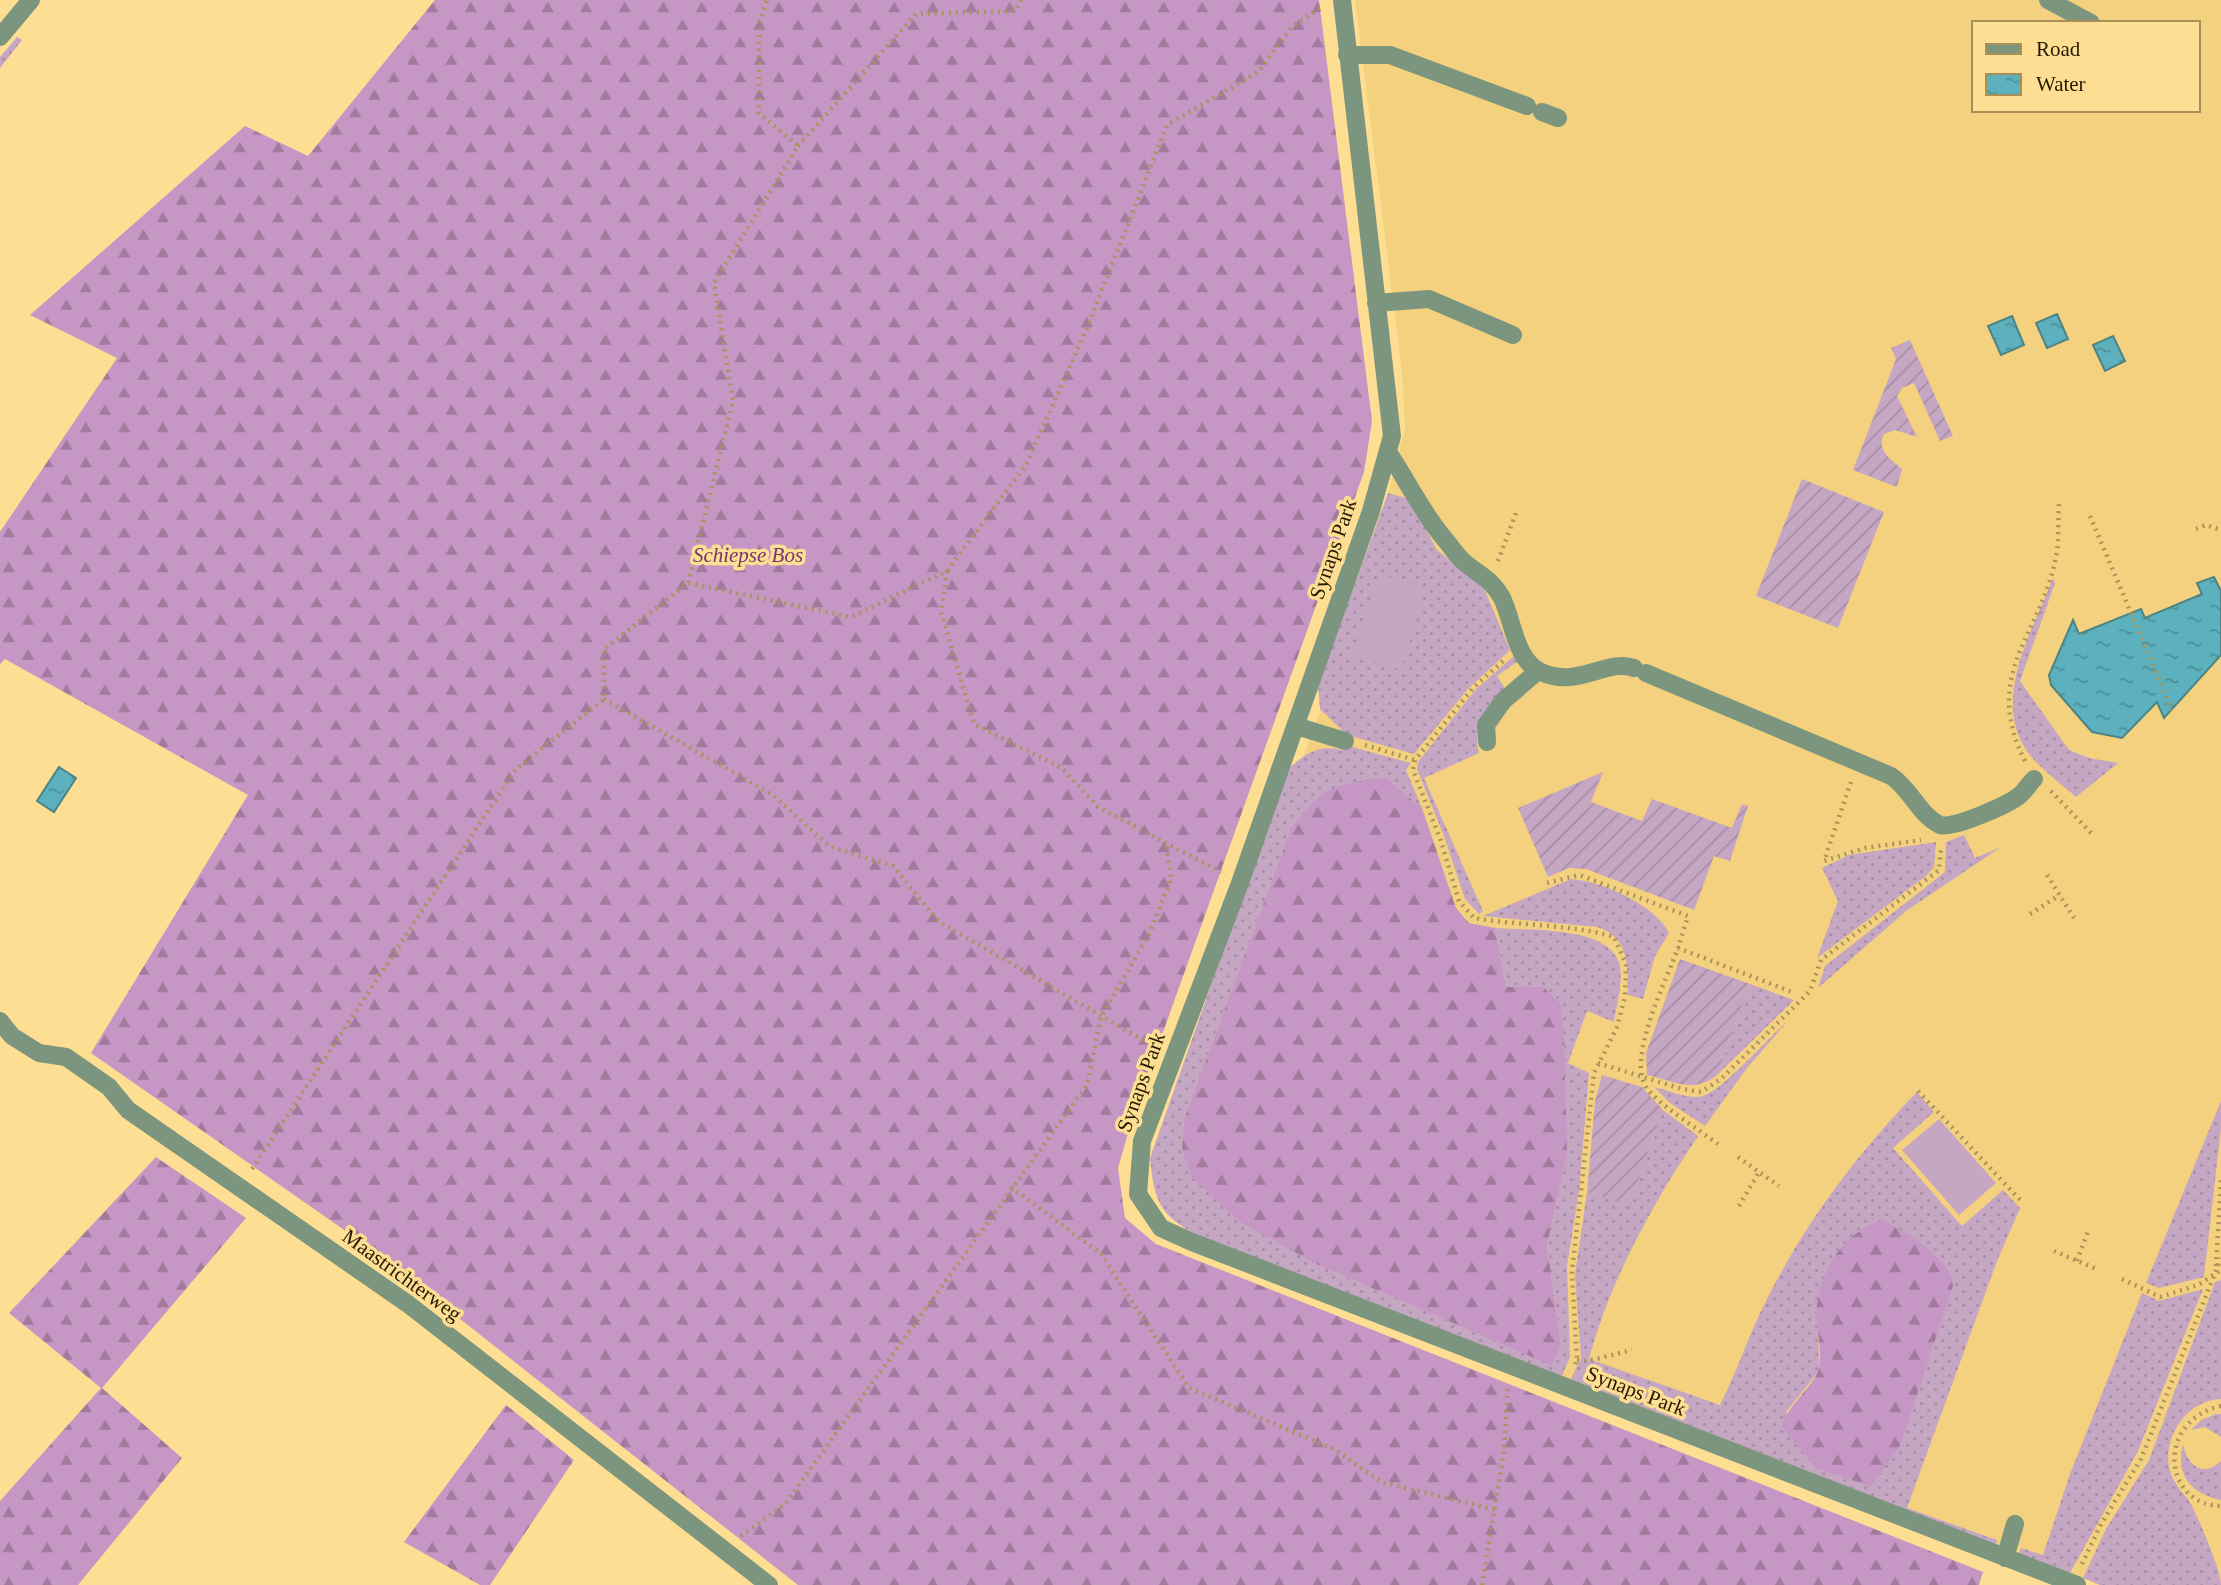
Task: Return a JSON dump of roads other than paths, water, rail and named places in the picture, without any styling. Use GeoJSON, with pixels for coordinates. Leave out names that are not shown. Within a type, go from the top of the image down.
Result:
{"type":"FeatureCollection","features":[{"type":"Feature","properties":{"kind":"street"},"geometry":{"type":"LineString","coordinates":[[0,37],[31,0]]}},
{"type":"Feature","properties":{"kind":"street","name":"Synaps Park"},"geometry":{"type":"LineString","coordinates":[[1342,0],[1392,436],[1296,726],[1240,883],[1142,1141],[1138,1194],[1161,1228],[2075,1584]]}},
{"type":"Feature","properties":{"kind":"street"},"geometry":{"type":"LineString","coordinates":[[2048,0],[2087,21]]}},
{"type":"Feature","properties":{"kind":"street"},"geometry":{"type":"LineString","coordinates":[[1347,55],[1390,55],[1542,112]]}},
{"type":"Feature","properties":{"kind":"street"},"geometry":{"type":"LineString","coordinates":[[1376,303],[1429,299],[1513,335]]}},
{"type":"Feature","properties":{"kind":"street"},"geometry":{"type":"LineString","coordinates":[[1388,452],[1436,529],[1463,561],[1490,580],[1503,599],[1518,646],[1538,671],[1562,678],[1581,678],[1624,665],[1640,671],[1858,762],[1905,785],[1924,813],[1942,826],[1954,825],[2018,797],[2034,779]]}},
{"type":"Feature","properties":{"kind":"street"},"geometry":{"type":"LineString","coordinates":[[1487,742],[1486,725],[1503,701],[1538,671]]}},
{"type":"Feature","properties":{"kind":"street"},"geometry":{"type":"LineString","coordinates":[[1296,726],[1345,741]]}},
{"type":"Feature","properties":{"kind":"street","name":"Maastrichterweg"},"geometry":{"type":"LineString","coordinates":[[0,1021],[12,1036],[39,1053],[66,1057],[96,1078],[128,1110],[408,1304],[769,1585]]}},
{"type":"Feature","properties":{"kind":"street"},"geometry":{"type":"LineString","coordinates":[[2005,1558],[2015,1524]]}},
{"type":"Feature","properties":{"kind":"water"},"geometry":{"type":"Polygon","coordinates":[[[2057,314],[2068,339],[2047,348],[2036,323],[2057,314]]]}},
{"type":"Feature","properties":{"kind":"water"},"geometry":{"type":"Polygon","coordinates":[[[2012,316],[2024,345],[2001,355],[1988,326],[2012,316]]]}},
{"type":"Feature","properties":{"kind":"water"},"geometry":{"type":"Polygon","coordinates":[[[2113,336],[2125,361],[2105,371],[2093,345],[2113,336]]]}},
{"type":"Feature","properties":{"kind":"water"},"geometry":{"type":"Polygon","coordinates":[[[2214,577],[2221,591],[2221,655],[2164,718],[2157,702],[2122,738],[2092,732],[2051,685],[2049,675],[2073,620],[2079,634],[2141,609],[2145,618],[2202,594],[2197,583],[2214,577]]]}},
{"type":"Feature","properties":{"kind":"water"},"geometry":{"type":"Polygon","coordinates":[[[59,767],[76,778],[54,812],[37,801],[59,767]]]}},
{"type":"Feature","properties":{"kind":"park label","name":"Schiepse Bos"},"geometry":{"type":"Point","coordinates":[748,555]}}]}
